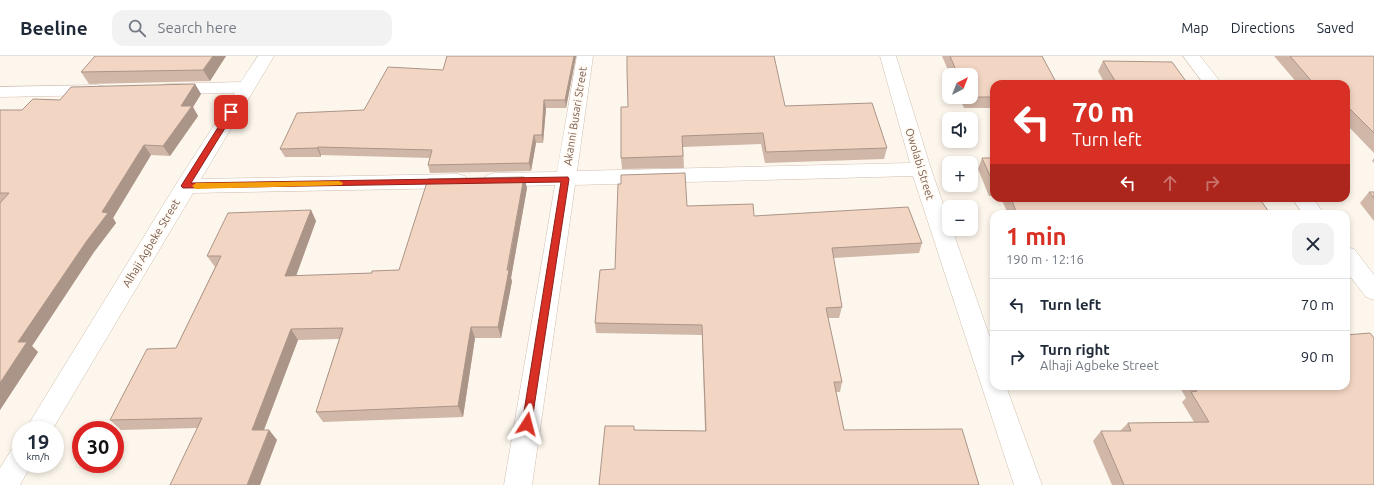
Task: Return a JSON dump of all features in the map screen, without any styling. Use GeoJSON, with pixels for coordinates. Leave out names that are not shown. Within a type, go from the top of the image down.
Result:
{"type":"FeatureCollection","features":[{"type":"Feature","properties":{"kind":"street","name":"Alhaji Agbeke Street"},"geometry":{"type":"LineString","coordinates":[[43,421],[266,56]]}},
{"type":"Feature","properties":{"kind":"street","name":"Akanni Busari Street"},"geometry":{"type":"LineString","coordinates":[[518,485],[585,56]]}},
{"type":"Feature","properties":{"kind":"street","name":"Owolabi Street"},"geometry":{"type":"LineString","coordinates":[[888,56],[921,169],[990,374]]}},
{"type":"Feature","properties":{"kind":"street"},"geometry":{"type":"LineString","coordinates":[[1191,56],[1210,80]]}},
{"type":"Feature","properties":{"kind":"street"},"geometry":{"type":"LineString","coordinates":[[151,89],[247,87]]}},
{"type":"Feature","properties":{"kind":"street"},"geometry":{"type":"LineString","coordinates":[[0,92],[111,90]]}},
{"type":"Feature","properties":{"kind":"street"},"geometry":{"type":"LineString","coordinates":[[186,186],[565,179],[921,169]]}},
{"type":"Feature","properties":{"kind":"street"},"geometry":{"type":"LineString","coordinates":[[1350,260],[1374,291]]}},
{"type":"Feature","properties":{"kind":"street","name":"Owolabi Street"},"geometry":{"type":"LineString","coordinates":[[995,390],[1028,485]]}},
{"type":"Feature","properties":{"kind":"street"},"geometry":{"type":"LineString","coordinates":[[5,485],[12,473]]}},
{"type":"Feature","properties":{"kind":"building"},"geometry":{"type":"Polygon","coordinates":[[[95,56],[213,56],[203,70],[81,72],[95,56]]]}},
{"type":"Feature","properties":{"kind":"building"},"geometry":{"type":"Polygon","coordinates":[[[447,56],[574,56],[565,100],[544,100],[542,135],[534,135],[529,163],[428,165],[432,150],[318,147],[280,149],[297,113],[364,110],[388,67],[443,70],[447,56]]]}},
{"type":"Feature","properties":{"kind":"building"},"geometry":{"type":"Polygon","coordinates":[[[627,56],[774,56],[785,106],[872,103],[887,148],[766,152],[763,133],[682,136],[683,156],[621,158],[621,107],[628,107],[627,56]]]}},
{"type":"Feature","properties":{"kind":"building"},"geometry":{"type":"Polygon","coordinates":[[[950,56],[1042,56],[1055,80],[990,80],[990,97],[978,97],[978,68],[955,68],[950,56]]]}},
{"type":"Feature","properties":{"kind":"building"},"geometry":{"type":"Polygon","coordinates":[[[1290,56],[1374,56],[1374,133],[1350,109],[1350,80],[1311,80],[1290,56]]]}},
{"type":"Feature","properties":{"kind":"building"},"geometry":{"type":"Polygon","coordinates":[[[1103,61],[1172,62],[1185,80],[1115,80],[1103,61]]]}},
{"type":"Feature","properties":{"kind":"building"},"geometry":{"type":"Polygon","coordinates":[[[195,84],[181,106],[192,106],[163,146],[144,145],[102,212],[108,213],[86,242],[18,342],[27,342],[0,383],[0,203],[9,193],[0,193],[0,110],[22,110],[33,99],[60,100],[71,87],[195,84]]]}},
{"type":"Feature","properties":{"kind":"building"},"geometry":{"type":"Polygon","coordinates":[[[982,158],[990,158],[990,176],[982,158]]]}},
{"type":"Feature","properties":{"kind":"building"},"geometry":{"type":"Polygon","coordinates":[[[685,173],[687,206],[753,204],[754,216],[908,207],[922,243],[832,248],[842,307],[826,308],[842,382],[834,382],[844,430],[962,429],[979,485],[599,485],[605,426],[634,426],[634,430],[706,431],[702,325],[595,323],[600,270],[615,269],[618,184],[621,184],[621,175],[685,173]]]}},
{"type":"Feature","properties":{"kind":"building"},"geometry":{"type":"Polygon","coordinates":[[[524,177],[498,327],[471,327],[458,406],[316,412],[343,328],[291,329],[252,430],[269,430],[247,485],[170,485],[202,418],[110,420],[147,349],[176,348],[221,256],[207,256],[228,213],[311,210],[285,276],[372,273],[372,271],[399,270],[428,179],[524,177]]]}},
{"type":"Feature","properties":{"kind":"building"},"geometry":{"type":"Polygon","coordinates":[[[1369,192],[1374,192],[1374,198],[1369,192]]]}},
{"type":"Feature","properties":{"kind":"building"},"geometry":{"type":"Polygon","coordinates":[[[1012,202],[1262,202],[1268,210],[1016,210],[1012,202]]]}},
{"type":"Feature","properties":{"kind":"building"},"geometry":{"type":"Polygon","coordinates":[[[1370,333],[1374,338],[1374,485],[1124,485],[1101,431],[1131,431],[1128,423],[1209,422],[1191,392],[1196,390],[1350,390],[1350,335],[1370,333]]]}},
{"type":"Feature","properties":{"kind":"slow traffic"},"geometry":{"type":"LineString","coordinates":[[196,186],[339,183]]}},
{"type":"Feature","properties":{"kind":"route"},"geometry":{"type":"LineString","coordinates":[[231,112],[186,186],[565,179],[527,424]]}}]}
